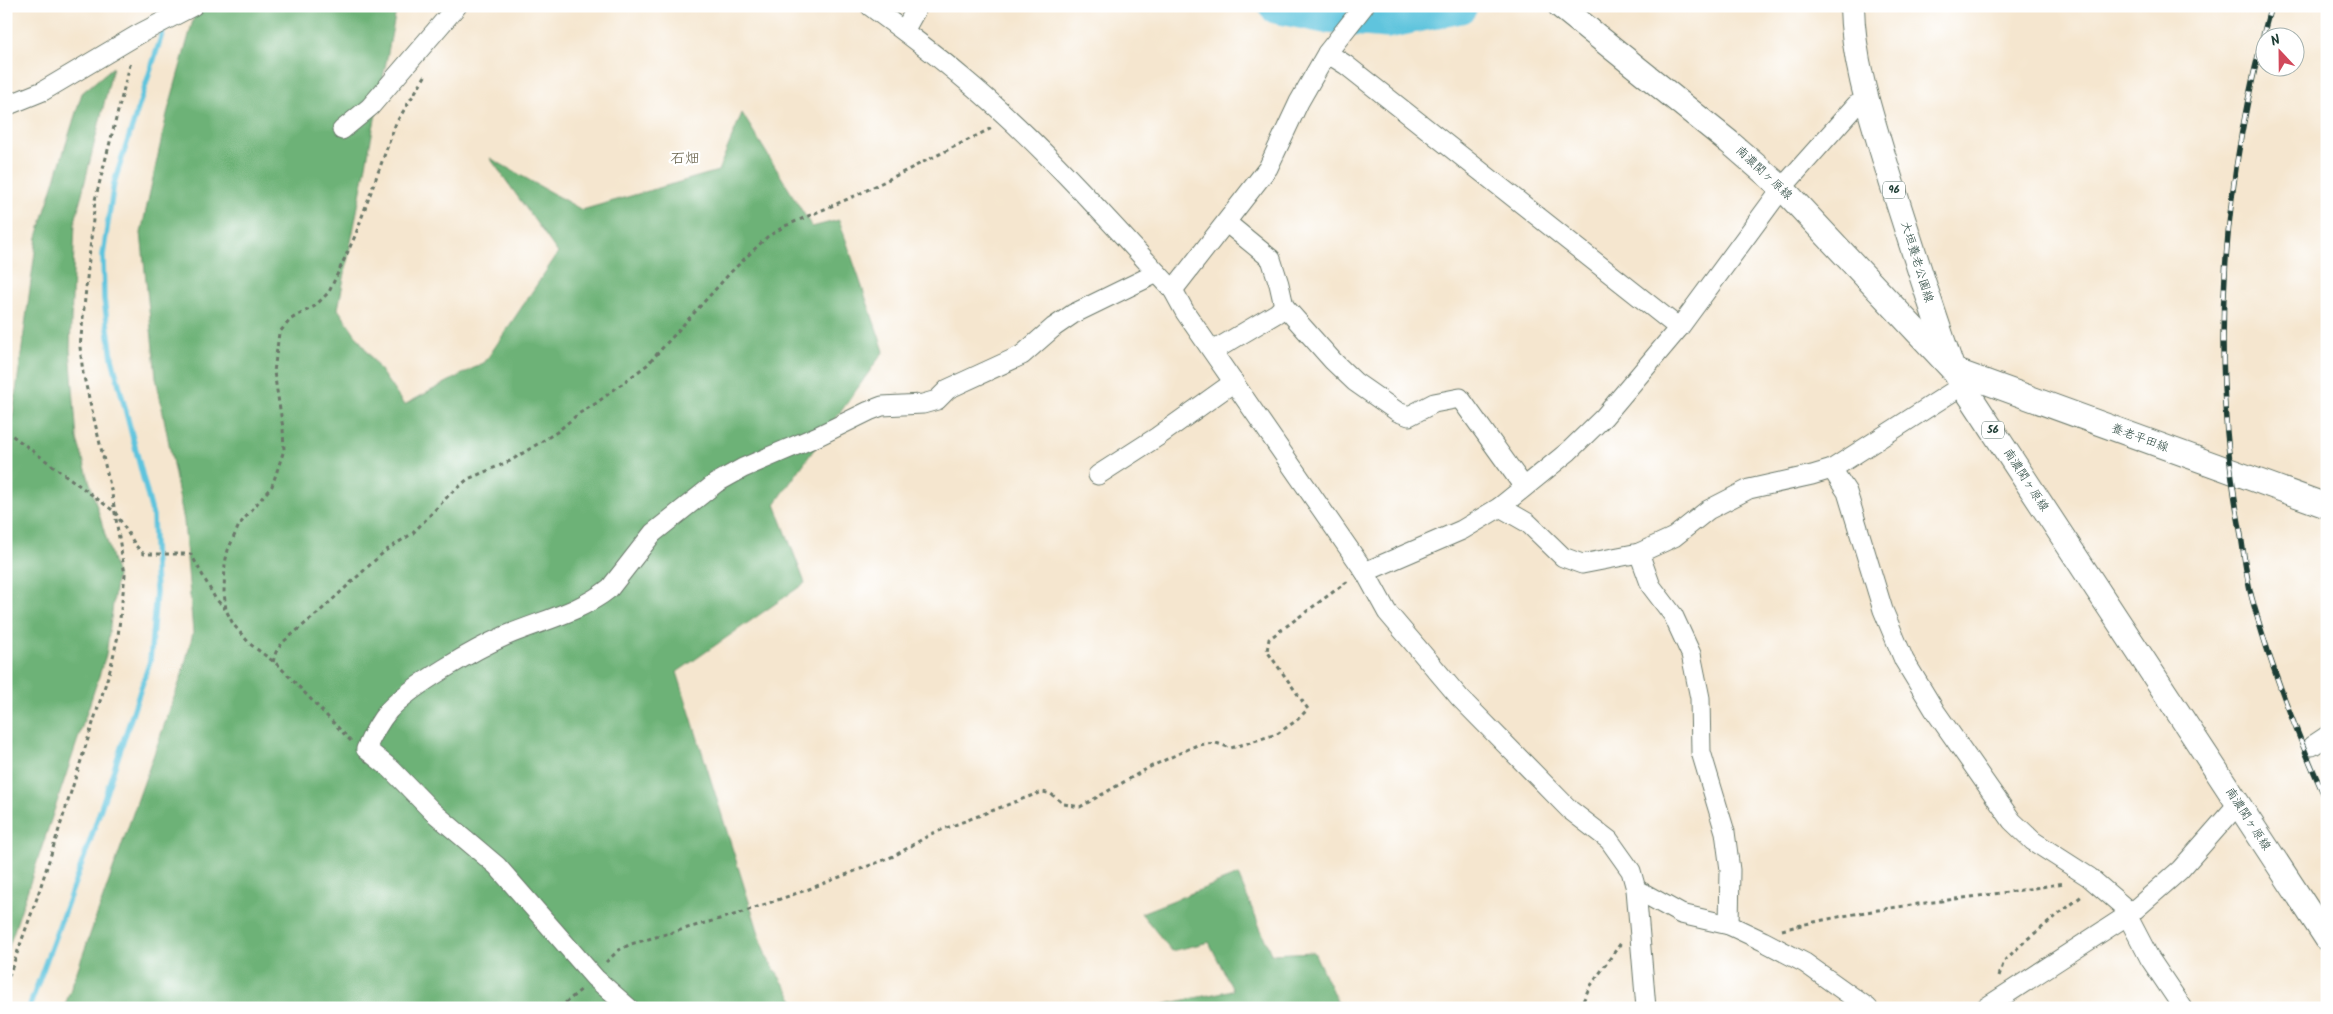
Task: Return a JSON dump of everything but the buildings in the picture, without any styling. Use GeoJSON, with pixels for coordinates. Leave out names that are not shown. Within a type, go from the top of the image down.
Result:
{"type":"FeatureCollection","features":[{"type":"Feature","properties":{"kind":"main road","name":"南濃関ヶ原線"},"geometry":{"type":"LineString","coordinates":[[1560,6],[1729,142],[1782,188],[1958,377],[2327,939]]}},
{"type":"Feature","properties":{"kind":"main road","name":"大垣養老公園線"},"geometry":{"type":"LineString","coordinates":[[1852,6],[1852,28],[1866,101],[1929,301],[1958,377]]}},
{"type":"Feature","properties":{"kind":"main road","name":"養老平田線"},"geometry":{"type":"LineString","coordinates":[[1958,377],[2327,506]]}},
{"type":"Feature","properties":{"kind":"street"},"geometry":{"type":"LineString","coordinates":[[342,130],[370,108],[458,6]]}},
{"type":"Feature","properties":{"kind":"street"},"geometry":{"type":"LineString","coordinates":[[870,6],[963,78],[1009,120],[1173,290],[1185,312],[1364,571],[1387,612],[1460,698],[1570,810],[1609,840],[1631,871],[1636,889],[1646,1008]]}},
{"type":"Feature","properties":{"kind":"street"},"geometry":{"type":"LineString","coordinates":[[904,31],[918,6]]}},
{"type":"Feature","properties":{"kind":"street"},"geometry":{"type":"LineString","coordinates":[[1173,290],[1268,168],[1299,102],[1327,53],[1363,7]]}},
{"type":"Feature","properties":{"kind":"street"},"geometry":{"type":"LineString","coordinates":[[6,106],[43,91],[138,34],[188,9]]}},
{"type":"Feature","properties":{"kind":"street"},"geometry":{"type":"LineString","coordinates":[[1327,53],[1346,65],[1679,328]]}},
{"type":"Feature","properties":{"kind":"street"},"geometry":{"type":"LineString","coordinates":[[1364,571],[1462,530],[1500,507],[1569,451],[1604,418],[1679,328],[1782,188],[1856,105],[1866,101]]}},
{"type":"Feature","properties":{"kind":"street"},"geometry":{"type":"LineString","coordinates":[[1227,223],[1271,259],[1280,284],[1284,306],[1355,382],[1398,412],[1409,416],[1434,403],[1460,398],[1524,487]]}},
{"type":"Feature","properties":{"kind":"street"},"geometry":{"type":"LineString","coordinates":[[629,1008],[595,978],[497,866],[432,811],[391,769],[366,749],[376,728],[391,708],[431,677],[504,636],[574,610],[602,594],[610,588],[652,533],[716,483],[743,468],[882,406],[923,404],[937,400],[948,389],[1022,356],[1054,327],[1073,314],[1157,273]]}},
{"type":"Feature","properties":{"kind":"street"},"geometry":{"type":"LineString","coordinates":[[1213,351],[1276,313],[1284,306]]}},
{"type":"Feature","properties":{"kind":"street"},"geometry":{"type":"LineString","coordinates":[[1500,507],[1528,523],[1563,557],[1582,564],[1639,553],[1674,537],[1708,510],[1749,489],[1832,469],[1958,377]]}},
{"type":"Feature","properties":{"kind":"street"},"geometry":{"type":"LineString","coordinates":[[1098,475],[1157,437],[1234,382]]}},
{"type":"Feature","properties":{"kind":"street"},"geometry":{"type":"LineString","coordinates":[[1832,469],[1848,492],[1883,610],[1904,660],[1935,711],[2012,821],[2034,841],[2092,879],[2129,914],[2150,959],[2183,1008]]}},
{"type":"Feature","properties":{"kind":"street"},"geometry":{"type":"LineString","coordinates":[[1639,553],[1651,586],[1673,615],[1690,654],[1700,698],[1702,752],[1725,832],[1730,870],[1729,925]]}},
{"type":"Feature","properties":{"kind":"street"},"geometry":{"type":"LineString","coordinates":[[1988,1005],[2129,914],[2180,870],[2238,804]]}},
{"type":"Feature","properties":{"kind":"street"},"geometry":{"type":"LineString","coordinates":[[1636,889],[1681,914],[1729,925],[1805,963],[1868,1008]]}},
{"type":"Feature","properties":{"kind":"path"},"geometry":{"type":"LineString","coordinates":[[6,984],[37,898],[110,670],[118,636],[125,575],[115,512],[83,373],[80,347],[95,200],[138,34]]}},
{"type":"Feature","properties":{"kind":"path"},"geometry":{"type":"LineString","coordinates":[[226,610],[224,592],[228,550],[239,525],[272,486],[284,450],[283,428],[274,372],[278,333],[291,319],[315,306],[329,292],[355,236],[396,123],[431,65]]}},
{"type":"Feature","properties":{"kind":"path"},"geometry":{"type":"LineString","coordinates":[[273,662],[276,652],[283,642],[318,613],[385,551],[413,533],[450,494],[468,479],[510,461],[557,432],[578,414],[595,404],[647,365],[731,272],[767,238],[785,226],[857,195],[1009,120]]}},
{"type":"Feature","properties":{"kind":"path"},"geometry":{"type":"LineString","coordinates":[[6,431],[115,512],[136,546],[144,554],[191,554],[215,598],[250,644],[273,662],[346,738],[366,749]]}},
{"type":"Feature","properties":{"kind":"path"},"geometry":{"type":"LineString","coordinates":[[559,1008],[595,978],[606,961],[619,950],[631,944],[737,914],[809,889],[894,856],[931,834],[1033,795],[1043,792],[1051,794],[1064,804],[1080,806],[1150,767],[1197,745],[1216,743],[1231,748],[1277,734],[1296,721],[1308,709],[1267,651],[1269,639],[1364,571]]}},
{"type":"Feature","properties":{"kind":"path"},"geometry":{"type":"LineString","coordinates":[[1763,942],[1773,932],[1831,917],[1945,899],[1991,896],[2092,879]]}},
{"type":"Feature","properties":{"kind":"path"},"geometry":{"type":"LineString","coordinates":[[1988,1005],[2004,961],[2025,941],[2081,897],[2092,879]]}},
{"type":"Feature","properties":{"kind":"path"},"geometry":{"type":"LineString","coordinates":[[1580,1008],[1589,988],[1638,920]]}},
{"type":"Feature","properties":{"kind":"green space"},"geometry":{"type":"Polygon","coordinates":[[[197,6],[397,6],[338,309],[404,405],[485,362],[558,253],[490,158],[582,210],[718,171],[742,113],[812,227],[839,220],[884,351],[775,504],[805,583],[677,672],[766,956],[799,1008],[64,1008],[182,675],[193,633],[184,521],[156,377],[141,233],[167,114],[197,6]]]}},
{"type":"Feature","properties":{"kind":"green space"},"geometry":{"type":"Polygon","coordinates":[[[113,67],[75,222],[70,349],[77,439],[117,575],[106,655],[6,955],[6,466],[37,237],[82,93],[113,67]]]}},
{"type":"Feature","properties":{"kind":"green space"},"geometry":{"type":"Polygon","coordinates":[[[1238,875],[1271,954],[1314,952],[1340,1008],[1146,1008],[1233,990],[1209,942],[1172,951],[1141,913],[1238,875]]]}},
{"type":"Feature","properties":{"kind":"waterway"},"geometry":{"type":"LineString","coordinates":[[1276,6],[1325,16],[1387,21],[1460,6]]}},
{"type":"Feature","properties":{"kind":"waterway"},"geometry":{"type":"LineString","coordinates":[[29,1008],[90,841],[150,661],[156,592],[153,516],[112,358],[104,299],[103,255],[114,183],[165,25]]}},
{"type":"Feature","properties":{"kind":"railway"},"geometry":{"type":"LineString","coordinates":[[2271,6],[2241,135],[2232,200],[2223,332],[2225,398],[2230,464],[2245,566],[2251,593],[2260,628],[2286,704],[2327,802]]}},
{"type":"Feature","properties":{"kind":"district","name":"石畑"},"geometry":{"type":"Point","coordinates":[685,159]}}]}
